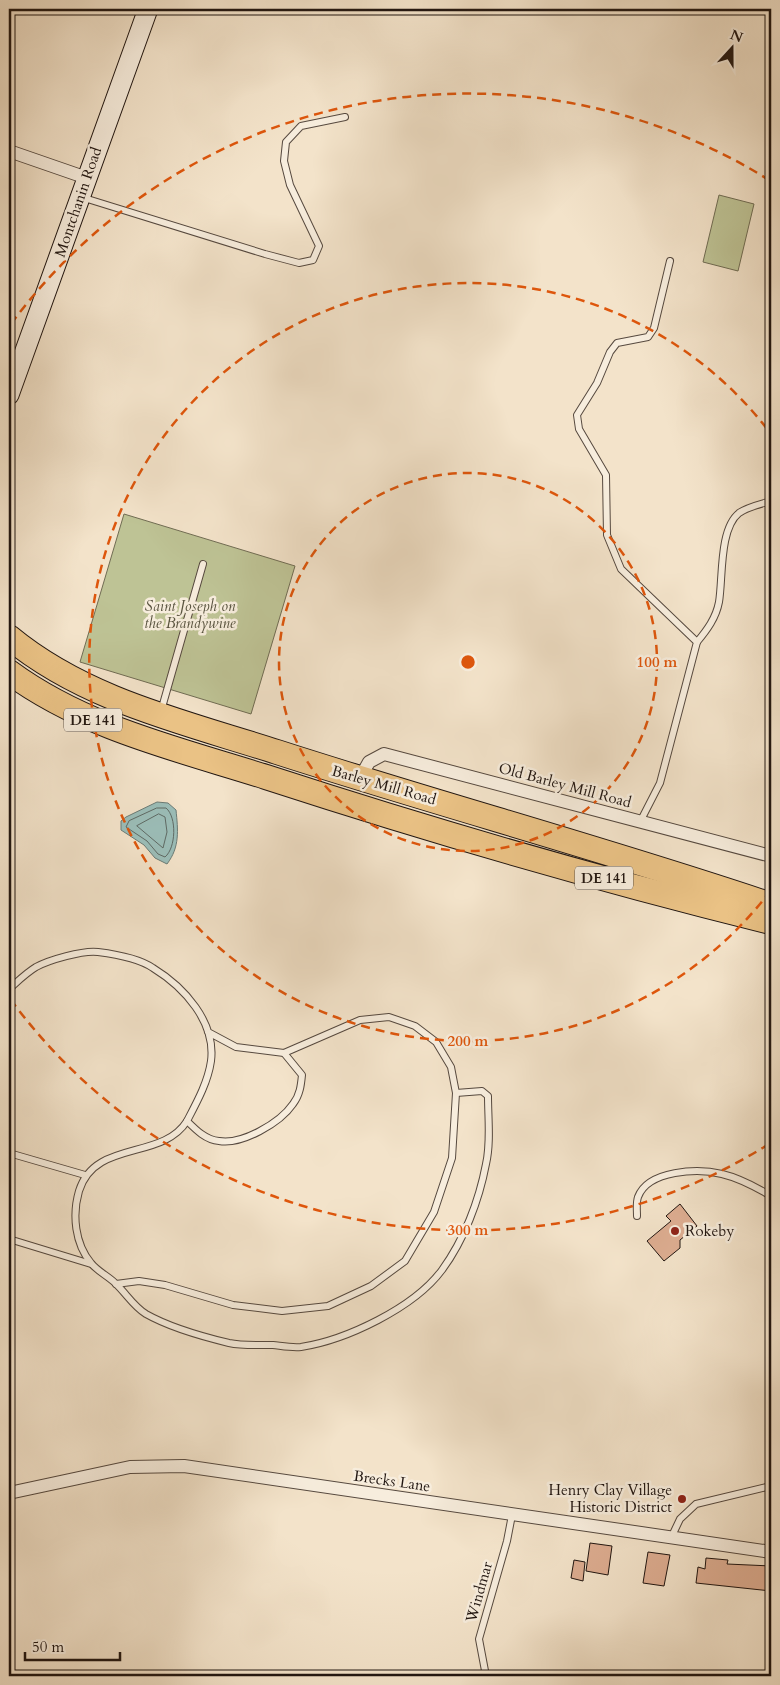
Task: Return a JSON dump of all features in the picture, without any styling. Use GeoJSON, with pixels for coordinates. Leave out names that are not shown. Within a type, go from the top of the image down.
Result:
{"type":"FeatureCollection","features":[{"type":"Feature","properties":{"kind":"highway","name":"Barley Mill Road"},"geometry":{"type":"LineString","coordinates":[[9,637],[42,662],[78,683],[160,714],[360,778],[596,848],[771,906]]}},
{"type":"Feature","properties":{"kind":"highway","name":"Barley Mill Road"},"geometry":{"type":"LineString","coordinates":[[9,672],[37,692],[74,712],[95,721],[185,751],[411,822],[669,897],[771,922]]}},
{"type":"Feature","properties":{"kind":"highway"},"geometry":{"type":"LineString","coordinates":[[185,751],[228,756],[333,788],[346,787],[360,778]]}},
{"type":"Feature","properties":{"kind":"main road","name":"Montchanin Road"},"geometry":{"type":"LineString","coordinates":[[9,395],[148,9]]}},
{"type":"Feature","properties":{"kind":"street"},"geometry":{"type":"LineString","coordinates":[[9,151],[87,178]]}},
{"type":"Feature","properties":{"kind":"street","name":"Old Barley Mill Road"},"geometry":{"type":"LineString","coordinates":[[360,778],[369,762],[384,754],[771,856]]}},
{"type":"Feature","properties":{"kind":"street","name":"Brecks Lane"},"geometry":{"type":"LineString","coordinates":[[9,1493],[130,1467],[184,1466],[771,1552]]}},
{"type":"Feature","properties":{"kind":"lane"},"geometry":{"type":"LineString","coordinates":[[80,197],[265,254],[299,263],[313,260],[319,246],[290,185],[284,161],[286,142],[301,126],[345,118]]}},
{"type":"Feature","properties":{"kind":"lane"},"geometry":{"type":"LineString","coordinates":[[670,261],[654,328],[648,337],[617,343],[610,352],[598,383],[577,415],[578,429],[606,475],[607,535],[621,569],[697,642]]}},
{"type":"Feature","properties":{"kind":"lane"},"geometry":{"type":"LineString","coordinates":[[640,822],[660,784],[697,642],[710,626],[718,603],[728,532],[734,518],[741,511],[771,501]]}},
{"type":"Feature","properties":{"kind":"lane"},"geometry":{"type":"LineString","coordinates":[[160,714],[203,564]]}},
{"type":"Feature","properties":{"kind":"lane"},"geometry":{"type":"LineString","coordinates":[[9,989],[36,967],[70,956],[97,952],[152,967],[175,985],[195,1006],[208,1032],[211,1060],[203,1088],[187,1121],[181,1130],[172,1137],[152,1146],[114,1155],[85,1175],[78,1192],[75,1211],[78,1242],[91,1264],[116,1284],[144,1313],[162,1322],[230,1343],[300,1347],[358,1330],[408,1303],[442,1271],[468,1225],[486,1163],[488,1096],[482,1091],[456,1093]]}},
{"type":"Feature","properties":{"kind":"lane"},"geometry":{"type":"LineString","coordinates":[[116,1284],[140,1281],[165,1285],[234,1305],[282,1311],[328,1306],[372,1286],[405,1261],[434,1212],[452,1158],[456,1093],[451,1067],[436,1042],[415,1026],[388,1017],[360,1020],[284,1053],[236,1047],[208,1032]]}},
{"type":"Feature","properties":{"kind":"lane"},"geometry":{"type":"LineString","coordinates":[[187,1121],[202,1135],[219,1142],[242,1140],[269,1125],[293,1106],[300,1093],[302,1075],[284,1053]]}},
{"type":"Feature","properties":{"kind":"lane"},"geometry":{"type":"LineString","coordinates":[[9,1153],[85,1175]]}},
{"type":"Feature","properties":{"kind":"lane"},"geometry":{"type":"LineString","coordinates":[[638,1216],[637,1199],[643,1188],[671,1173],[700,1171],[721,1174],[737,1179],[771,1196]]}},
{"type":"Feature","properties":{"kind":"lane"},"geometry":{"type":"LineString","coordinates":[[9,1239],[91,1264]]}},
{"type":"Feature","properties":{"kind":"lane"},"geometry":{"type":"LineString","coordinates":[[671,1538],[680,1519],[696,1504],[771,1486]]}},
{"type":"Feature","properties":{"kind":"lane","name":"Windmar"},"geometry":{"type":"LineString","coordinates":[[486,1676],[479,1639],[507,1541],[512,1515]]}},
{"type":"Feature","properties":{"kind":"green space"},"geometry":{"type":"Polygon","coordinates":[[[719,195],[754,204],[738,271],[703,262],[719,195]]]}},
{"type":"Feature","properties":{"kind":"green space","name":"Saint Joseph on the Brandywine"},"geometry":{"type":"Polygon","coordinates":[[[124,514],[295,566],[251,714],[80,662],[124,514]]]}},
{"type":"Feature","properties":{"kind":"water"},"geometry":{"type":"Polygon","coordinates":[[[157,802],[168,803],[176,810],[176,845],[167,864],[155,858],[144,845],[121,830],[121,821],[126,817],[157,802]]]}},
{"type":"Feature","properties":{"kind":"building","name":"Rokeby"},"geometry":{"type":"Polygon","coordinates":[[[680,1204],[697,1226],[680,1240],[680,1248],[664,1261],[647,1241],[671,1221],[666,1216],[680,1204]]]}},
{"type":"Feature","properties":{"kind":"building"},"geometry":{"type":"Polygon","coordinates":[[[590,1543],[612,1546],[608,1575],[586,1571],[590,1543]]]}},
{"type":"Feature","properties":{"kind":"building"},"geometry":{"type":"Polygon","coordinates":[[[648,1552],[670,1555],[664,1586],[643,1583],[648,1552]]]}},
{"type":"Feature","properties":{"kind":"building"},"geometry":{"type":"Polygon","coordinates":[[[706,1558],[728,1560],[727,1564],[771,1566],[771,1591],[696,1583],[698,1567],[705,1569],[706,1558]]]}},
{"type":"Feature","properties":{"kind":"building"},"geometry":{"type":"Polygon","coordinates":[[[574,1560],[585,1562],[583,1581],[571,1578],[574,1560]]]}},
{"type":"Feature","properties":{"kind":"place","name":"Rokeby"},"geometry":{"type":"Point","coordinates":[675,1231]}},
{"type":"Feature","properties":{"kind":"place","name":"Henry Clay Village Historic District"},"geometry":{"type":"Point","coordinates":[682,1499]}}]}
